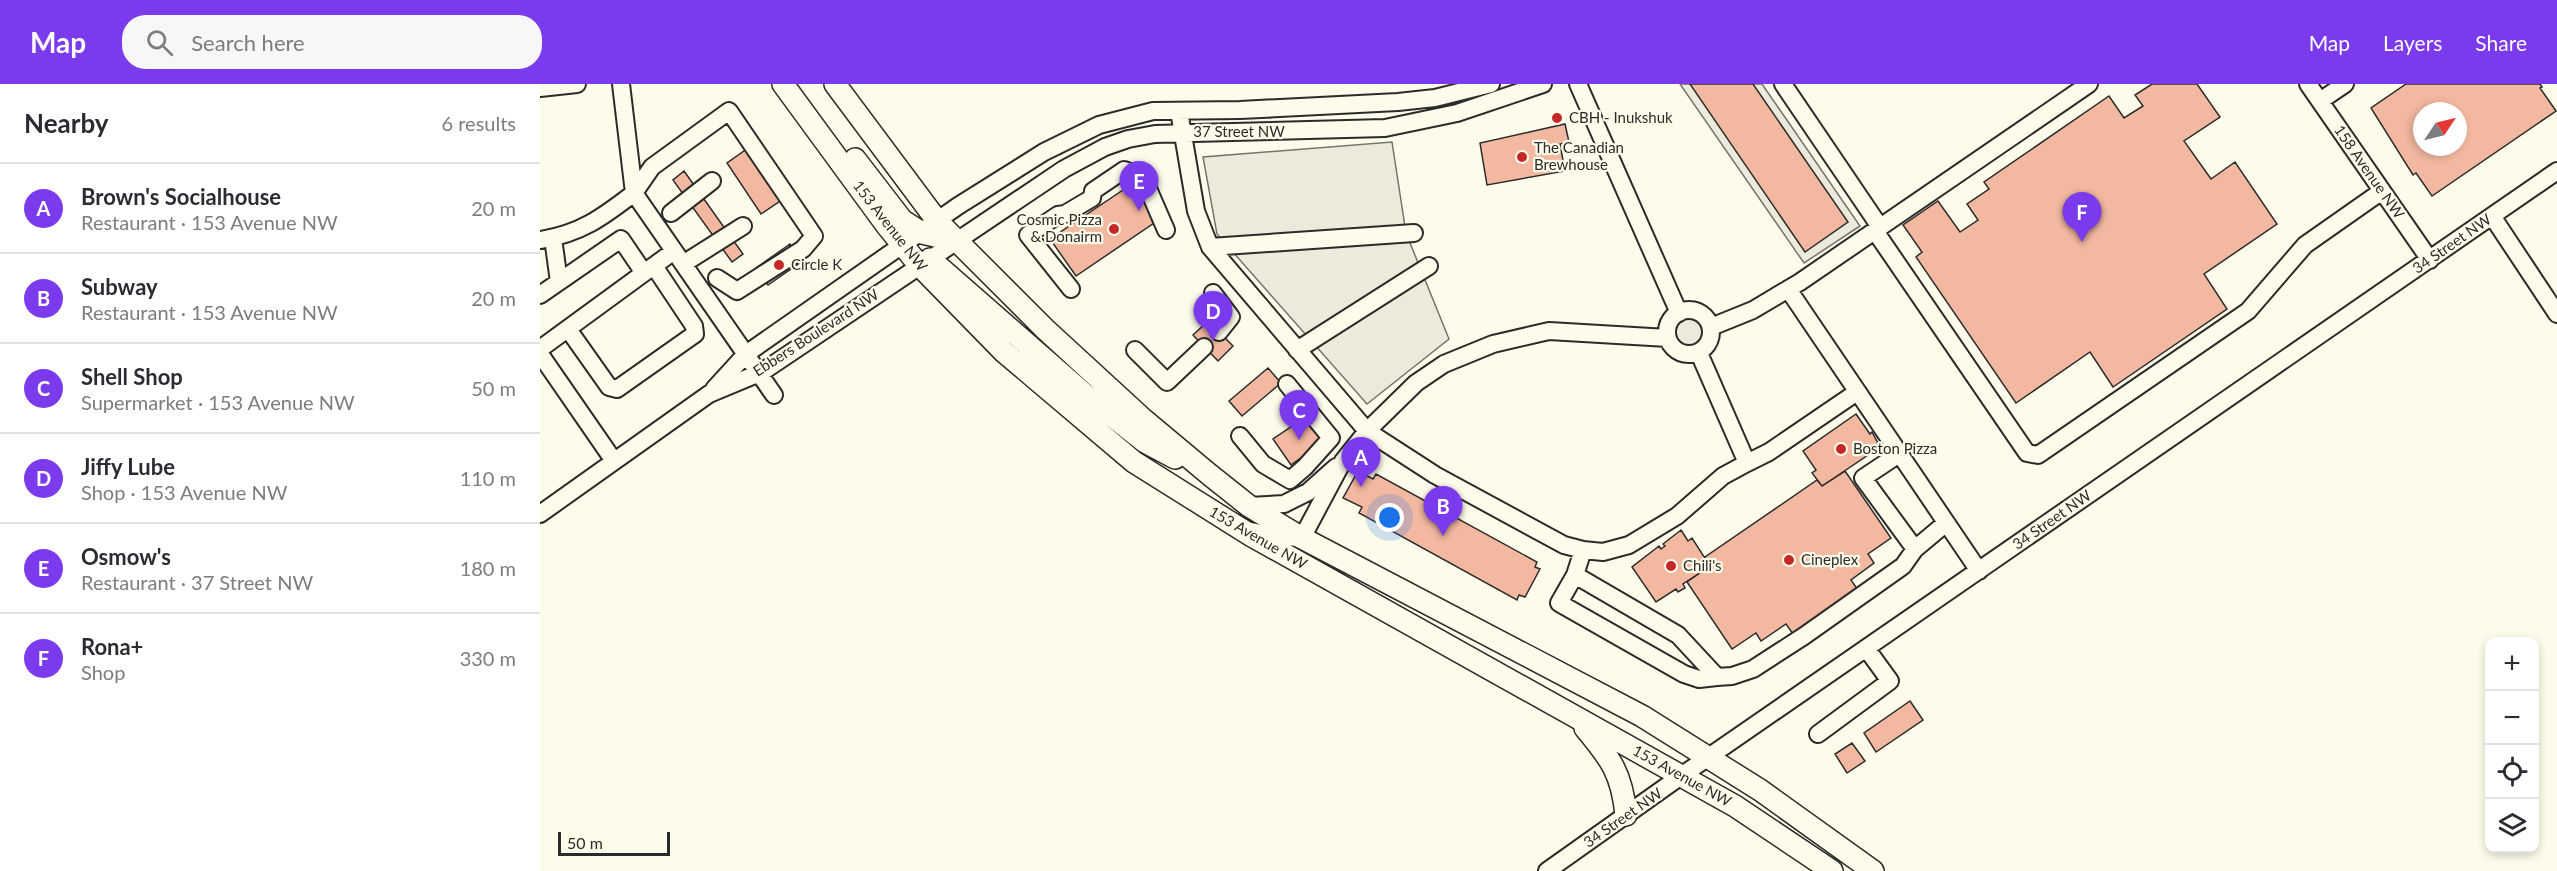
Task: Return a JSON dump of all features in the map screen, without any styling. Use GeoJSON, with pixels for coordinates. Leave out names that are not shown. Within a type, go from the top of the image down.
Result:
{"type":"FeatureCollection","features":[{"type":"Feature","properties":{"kind":"main road","name":"153 Avenue NW"},"geometry":{"type":"LineString","coordinates":[[783,84],[903,245],[924,261],[1004,352],[1134,462],[1231,524],[1735,806],[1832,871]]}},
{"type":"Feature","properties":{"kind":"main road"},"geometry":{"type":"LineString","coordinates":[[800,84],[902,220],[930,227],[958,241]]}},
{"type":"Feature","properties":{"kind":"main road"},"geometry":{"type":"LineString","coordinates":[[835,84],[930,227]]}},
{"type":"Feature","properties":{"kind":"main road","name":"153 Avenue NW"},"geometry":{"type":"LineString","coordinates":[[958,241],[1045,329],[1143,419],[1249,506],[1302,538],[1642,716],[1760,790],[1873,871]]}},
{"type":"Feature","properties":{"kind":"main road"},"geometry":{"type":"LineString","coordinates":[[924,261],[1145,442],[1210,475]]}},
{"type":"Feature","properties":{"kind":"main road"},"geometry":{"type":"LineString","coordinates":[[1578,718],[1604,750],[1619,774],[1624,792],[1626,815]]}},
{"type":"Feature","properties":{"kind":"street"},"geometry":{"type":"LineString","coordinates":[[540,88],[577,84]]}},
{"type":"Feature","properties":{"kind":"street"},"geometry":{"type":"LineString","coordinates":[[621,84],[634,193],[774,395]]}},
{"type":"Feature","properties":{"kind":"street","name":"37 Street NW"},"geometry":{"type":"LineString","coordinates":[[903,245],[1018,167],[1099,125],[1153,111],[1358,106],[1435,98],[1491,84]]}},
{"type":"Feature","properties":{"kind":"street","name":"37 Street NW"},"geometry":{"type":"LineString","coordinates":[[924,261],[1085,157],[1128,139],[1182,132],[1384,128],[1456,113],[1542,84]]}},
{"type":"Feature","properties":{"kind":"street"},"geometry":{"type":"LineString","coordinates":[[1578,84],[1679,313]]}},
{"type":"Feature","properties":{"kind":"street"},"geometry":{"type":"LineString","coordinates":[[1783,84],[2027,453],[2038,455],[2248,311],[2306,245],[2382,191]]}},
{"type":"Feature","properties":{"kind":"street"},"geometry":{"type":"LineString","coordinates":[[1711,327],[1753,310],[1788,289],[2089,84]]}},
{"type":"Feature","properties":{"kind":"street","name":"158 Avenue NW"},"geometry":{"type":"LineString","coordinates":[[2308,84],[2430,260]]}},
{"type":"Feature","properties":{"kind":"street"},"geometry":{"type":"LineString","coordinates":[[2320,101],[2345,84]]}},
{"type":"Feature","properties":{"kind":"street"},"geometry":{"type":"LineString","coordinates":[[559,282],[546,239],[594,224],[634,193],[652,167],[729,111],[814,236],[803,249],[737,291],[717,278]]}},
{"type":"Feature","properties":{"kind":"street"},"geometry":{"type":"LineString","coordinates":[[1179,111],[1196,212],[1210,247],[1367,431],[1435,475],[1553,539],[1583,550],[1610,550],[1641,539],[1693,504],[1722,476],[1769,452],[1857,392]]}},
{"type":"Feature","properties":{"kind":"street"},"geometry":{"type":"LineString","coordinates":[[1071,289],[1028,235],[1058,215],[1065,214],[1092,198],[1094,191],[1124,170],[1143,177],[1166,230]]}},
{"type":"Feature","properties":{"kind":"street","name":"34 Street NW"},"geometry":{"type":"LineString","coordinates":[[1547,871],[2557,171]]}},
{"type":"Feature","properties":{"kind":"street"},"geometry":{"type":"LineString","coordinates":[[671,213],[712,181]]}},
{"type":"Feature","properties":{"kind":"street"},"geometry":{"type":"LineString","coordinates":[[2492,216],[2557,314]]}},
{"type":"Feature","properties":{"kind":"street"},"geometry":{"type":"LineString","coordinates":[[615,461],[540,352],[649,270],[679,258],[743,226]]}},
{"type":"Feature","properties":{"kind":"street"},"geometry":{"type":"LineString","coordinates":[[1210,247],[1414,233]]}},
{"type":"Feature","properties":{"kind":"street"},"geometry":{"type":"LineString","coordinates":[[540,295],[621,239],[694,326],[695,334],[616,389],[609,387],[568,329]]}},
{"type":"Feature","properties":{"kind":"street","name":"Ebbers Boulevard NW"},"geometry":{"type":"LineString","coordinates":[[540,514],[709,394],[746,354],[903,245]]}},
{"type":"Feature","properties":{"kind":"street","name":"Ebbers Boulevard NW"},"geometry":{"type":"LineString","coordinates":[[709,394],[759,373],[924,261]]}},
{"type":"Feature","properties":{"kind":"street"},"geometry":{"type":"LineString","coordinates":[[1297,350],[1429,266]]}},
{"type":"Feature","properties":{"kind":"street"},"geometry":{"type":"LineString","coordinates":[[1788,289],[1979,570]]}},
{"type":"Feature","properties":{"kind":"street"},"geometry":{"type":"LineString","coordinates":[[1213,293],[1231,317],[1219,332]]}},
{"type":"Feature","properties":{"kind":"street"},"geometry":{"type":"LineString","coordinates":[[1695,311],[1708,320],[1711,327],[1709,343],[1699,353],[1683,354],[1676,350],[1668,338],[1670,321],[1679,313],[1695,311]]}},
{"type":"Feature","properties":{"kind":"street"},"geometry":{"type":"LineString","coordinates":[[1249,506],[1284,504],[1308,492],[1343,461],[1367,431],[1416,383],[1444,364],[1493,344],[1549,331],[1668,338]]}},
{"type":"Feature","properties":{"kind":"street"},"geometry":{"type":"LineString","coordinates":[[1135,350],[1167,382],[1204,346]]}},
{"type":"Feature","properties":{"kind":"street"},"geometry":{"type":"LineString","coordinates":[[1699,353],[1747,463]]}},
{"type":"Feature","properties":{"kind":"street"},"geometry":{"type":"LineString","coordinates":[[1240,436],[1263,464],[1290,480],[1305,468],[1330,438],[1287,384]]}},
{"type":"Feature","properties":{"kind":"street"},"geometry":{"type":"LineString","coordinates":[[1899,454],[1863,478],[1915,549]]}},
{"type":"Feature","properties":{"kind":"street"},"geometry":{"type":"LineString","coordinates":[[1231,524],[1262,534],[1302,538],[1343,461]]}},
{"type":"Feature","properties":{"kind":"street"},"geometry":{"type":"LineString","coordinates":[[1583,550],[1575,575],[1559,603],[1684,674],[1699,679],[1732,676],[1753,669],[1904,566],[1915,549],[1946,523]]}},
{"type":"Feature","properties":{"kind":"street"},"geometry":{"type":"LineString","coordinates":[[1575,575],[1678,635],[1717,677]]}},
{"type":"Feature","properties":{"kind":"street"},"geometry":{"type":"LineString","coordinates":[[1818,734],[1890,681],[1866,648]]}},
{"type":"Feature","properties":{"kind":"shaded area"},"geometry":{"type":"Polygon","coordinates":[[[1680,84],[1762,84],[1860,226],[1804,263],[1680,84]]]}},
{"type":"Feature","properties":{"kind":"shaded area"},"geometry":{"type":"Polygon","coordinates":[[[1392,142],[1406,233],[1449,339],[1367,404],[1217,234],[1203,157],[1392,142]]]}},
{"type":"Feature","properties":{"kind":"shaded area"},"geometry":{"type":"Polygon","coordinates":[[[1688,318],[1698,322],[1702,332],[1698,342],[1688,346],[1678,342],[1674,332],[1678,322],[1688,318]]]}},
{"type":"Feature","properties":{"kind":"building"},"geometry":{"type":"Polygon","coordinates":[[[1690,84],[1753,84],[1848,222],[1805,252],[1690,84]]]}},
{"type":"Feature","properties":{"kind":"building"},"geometry":{"type":"Polygon","coordinates":[[[2152,84],[2197,84],[2220,117],[2184,141],[2211,179],[2235,162],[2277,224],[2204,274],[2227,309],[2113,387],[2090,352],[2016,403],[1916,257],[1922,252],[1903,225],[1938,201],[1960,232],[1978,220],[1967,204],[1989,189],[1984,182],[2109,96],[2124,118],[2143,106],[2135,95],[2152,84]]]}},
{"type":"Feature","properties":{"kind":"building"},"geometry":{"type":"Polygon","coordinates":[[[2406,84],[2540,84],[2542,87],[2540,88],[2556,111],[2432,196],[2416,173],[2413,175],[2371,108],[2406,84]]]}},
{"type":"Feature","properties":{"kind":"building","name":"The Canadian Brewhouse"},"geometry":{"type":"Polygon","coordinates":[[[1565,124],[1569,142],[1560,144],[1565,171],[1487,185],[1480,143],[1565,124]]]}},
{"type":"Feature","properties":{"kind":"building"},"geometry":{"type":"Polygon","coordinates":[[[751,146],[786,197],[761,214],[727,163],[751,146]]]}},
{"type":"Feature","properties":{"kind":"building"},"geometry":{"type":"Polygon","coordinates":[[[684,171],[743,254],[732,262],[673,180],[684,171]]]}},
{"type":"Feature","properties":{"kind":"building"},"geometry":{"type":"Polygon","coordinates":[[[1132,184],[1157,221],[1076,276],[1050,239],[1132,184]]]}},
{"type":"Feature","properties":{"kind":"building","name":"Circle K"},"geometry":{"type":"Polygon","coordinates":[[[790,244],[801,262],[768,285],[756,268],[790,244]]]}},
{"type":"Feature","properties":{"kind":"building"},"geometry":{"type":"Polygon","coordinates":[[[1208,321],[1233,346],[1218,361],[1193,335],[1208,321]]]}},
{"type":"Feature","properties":{"kind":"building"},"geometry":{"type":"Polygon","coordinates":[[[1268,368],[1281,383],[1242,416],[1229,401],[1268,368]]]}},
{"type":"Feature","properties":{"kind":"building","name":"Boston Pizza"},"geometry":{"type":"Polygon","coordinates":[[[1856,414],[1870,434],[1872,432],[1880,447],[1822,486],[1812,473],[1816,470],[1803,451],[1856,414]]]}},
{"type":"Feature","properties":{"kind":"building"},"geometry":{"type":"Polygon","coordinates":[[[1307,416],[1325,440],[1291,465],[1273,439],[1307,416]]]}},
{"type":"Feature","properties":{"kind":"building"},"geometry":{"type":"Polygon","coordinates":[[[1358,471],[1373,479],[1376,474],[1537,562],[1535,567],[1540,569],[1525,597],[1519,595],[1517,600],[1359,513],[1362,507],[1343,498],[1358,471]]]}},
{"type":"Feature","properties":{"kind":"building","name":"Cineplex"},"geometry":{"type":"Polygon","coordinates":[[[1845,471],[1891,538],[1868,554],[1874,563],[1851,580],[1858,590],[1793,634],[1786,624],[1761,641],[1756,633],[1732,649],[1687,582],[1710,566],[1705,557],[1817,480],[1822,486],[1845,471]]]}},
{"type":"Feature","properties":{"kind":"building","name":"Chili's"},"geometry":{"type":"Polygon","coordinates":[[[1681,530],[1688,541],[1692,538],[1710,566],[1683,584],[1685,588],[1678,592],[1676,589],[1656,602],[1632,567],[1659,546],[1661,549],[1665,546],[1663,544],[1681,530]]]}},
{"type":"Feature","properties":{"kind":"building"},"geometry":{"type":"Polygon","coordinates":[[[1910,701],[1923,720],[1876,752],[1864,733],[1910,701]]]}},
{"type":"Feature","properties":{"kind":"building"},"geometry":{"type":"Polygon","coordinates":[[[1852,743],[1865,761],[1847,773],[1835,754],[1852,743]]]}},
{"type":"Feature","properties":{"kind":"place","name":"CBH - Inukshuk"},"geometry":{"type":"Point","coordinates":[1557,118]}},
{"type":"Feature","properties":{"kind":"place","name":"The Canadian Brewhouse"},"geometry":{"type":"Point","coordinates":[1522,157]}},
{"type":"Feature","properties":{"kind":"place","name":"Osmow's"},"geometry":{"type":"Point","coordinates":[1139,211]}},
{"type":"Feature","properties":{"kind":"place","name":"Cosmic Pizza & Donairm"},"geometry":{"type":"Point","coordinates":[1114,229]}},
{"type":"Feature","properties":{"kind":"place","name":"Rona+"},"geometry":{"type":"Point","coordinates":[2082,242]}},
{"type":"Feature","properties":{"kind":"place","name":"Circle K"},"geometry":{"type":"Point","coordinates":[779,265]}},
{"type":"Feature","properties":{"kind":"place","name":"Jiffy Lube"},"geometry":{"type":"Point","coordinates":[1213,341]}},
{"type":"Feature","properties":{"kind":"place","name":"Shell Shop"},"geometry":{"type":"Point","coordinates":[1299,440]}},
{"type":"Feature","properties":{"kind":"place","name":"Boston Pizza"},"geometry":{"type":"Point","coordinates":[1841,449]}},
{"type":"Feature","properties":{"kind":"place","name":"Brown's Socialhouse"},"geometry":{"type":"Point","coordinates":[1361,487]}},
{"type":"Feature","properties":{"kind":"place","name":"Subway"},"geometry":{"type":"Point","coordinates":[1443,536]}},
{"type":"Feature","properties":{"kind":"place","name":"Cineplex"},"geometry":{"type":"Point","coordinates":[1789,560]}},
{"type":"Feature","properties":{"kind":"place","name":"Chili's"},"geometry":{"type":"Point","coordinates":[1671,566]}}]}
